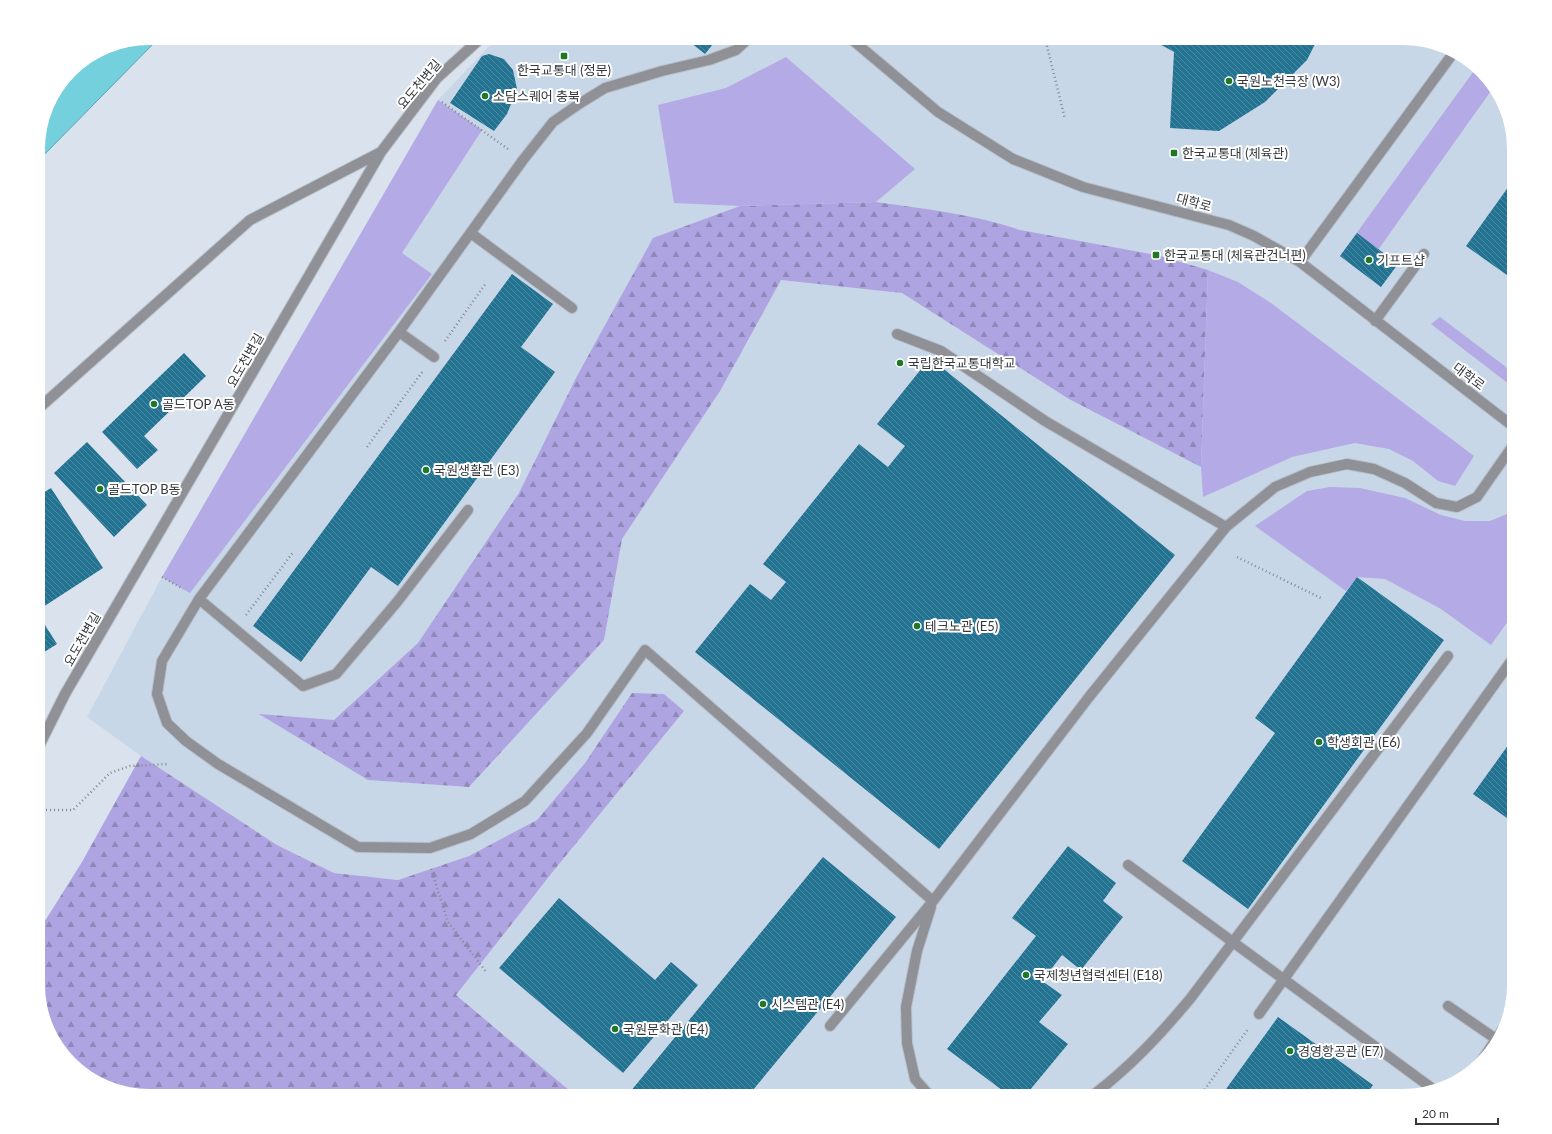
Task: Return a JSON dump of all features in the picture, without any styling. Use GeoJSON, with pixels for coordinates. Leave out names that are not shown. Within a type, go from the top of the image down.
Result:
{"type":"FeatureCollection","features":[{"type":"Feature","properties":{"kind":"street","name":"요도천변길"},"geometry":{"type":"LineString","coordinates":[[45,734],[69,688],[381,152],[437,78],[473,45]]}},
{"type":"Feature","properties":{"kind":"street"},"geometry":{"type":"LineString","coordinates":[[741,45],[736,50],[709,60],[662,71],[605,88],[553,122],[523,160],[472,234],[199,599],[162,661],[158,694],[167,723],[186,741],[218,764],[358,847],[430,848],[471,834],[525,801],[587,733],[645,650],[933,901]]}},
{"type":"Feature","properties":{"kind":"street","name":"대학로"},"geometry":{"type":"LineString","coordinates":[[858,45],[938,112],[1013,160],[1083,187],[1229,225],[1254,236],[1300,262],[1507,422]]}},
{"type":"Feature","properties":{"kind":"street"},"geometry":{"type":"LineString","coordinates":[[1300,262],[1451,57]]}},
{"type":"Feature","properties":{"kind":"street","name":"요도천변길"},"geometry":{"type":"LineString","coordinates":[[45,403],[250,220],[381,152]]}},
{"type":"Feature","properties":{"kind":"street"},"geometry":{"type":"LineString","coordinates":[[472,234],[572,308]]}},
{"type":"Feature","properties":{"kind":"street"},"geometry":{"type":"LineString","coordinates":[[1375,321],[1424,254]]}},
{"type":"Feature","properties":{"kind":"street"},"geometry":{"type":"LineString","coordinates":[[399,332],[434,357]]}},
{"type":"Feature","properties":{"kind":"street"},"geometry":{"type":"LineString","coordinates":[[897,334],[941,351],[1045,421],[1226,527]]}},
{"type":"Feature","properties":{"kind":"street"},"geometry":{"type":"LineString","coordinates":[[830,1026],[933,901],[1089,697],[1226,527],[1275,487],[1310,472],[1347,464],[1374,469],[1405,483],[1436,503],[1457,507],[1477,497],[1507,454]]}},
{"type":"Feature","properties":{"kind":"street"},"geometry":{"type":"LineString","coordinates":[[199,599],[303,686],[336,674],[397,602],[468,510]]}},
{"type":"Feature","properties":{"kind":"street"},"geometry":{"type":"LineString","coordinates":[[1101,1089],[1123,1072],[1154,1041],[1190,999],[1448,656]]}},
{"type":"Feature","properties":{"kind":"street"},"geometry":{"type":"LineString","coordinates":[[1259,1014],[1507,668]]}},
{"type":"Feature","properties":{"kind":"street"},"geometry":{"type":"LineString","coordinates":[[1128,865],[1428,1085]]}},
{"type":"Feature","properties":{"kind":"street"},"geometry":{"type":"LineString","coordinates":[[924,1089],[915,1079],[906,1043],[906,1007],[917,951],[933,901]]}},
{"type":"Feature","properties":{"kind":"street"},"geometry":{"type":"LineString","coordinates":[[1448,1006],[1493,1037]]}},
{"type":"Feature","properties":{"kind":"path"},"geometry":{"type":"LineString","coordinates":[[1047,45],[1065,119]]}},
{"type":"Feature","properties":{"kind":"path"},"geometry":{"type":"LineString","coordinates":[[438,100],[523,160]]}},
{"type":"Feature","properties":{"kind":"path"},"geometry":{"type":"LineString","coordinates":[[367,447],[434,357],[486,283]]}},
{"type":"Feature","properties":{"kind":"path"},"geometry":{"type":"LineString","coordinates":[[243,619],[294,550]]}},
{"type":"Feature","properties":{"kind":"path"},"geometry":{"type":"LineString","coordinates":[[1237,557],[1323,599]]}},
{"type":"Feature","properties":{"kind":"path"},"geometry":{"type":"LineString","coordinates":[[162,577],[199,599]]}},
{"type":"Feature","properties":{"kind":"path"},"geometry":{"type":"LineString","coordinates":[[45,810],[73,810],[110,773],[130,766],[168,764]]}},
{"type":"Feature","properties":{"kind":"path"},"geometry":{"type":"LineString","coordinates":[[431,869],[448,922],[487,973]]}},
{"type":"Feature","properties":{"kind":"path"},"geometry":{"type":"LineString","coordinates":[[1205,1089],[1259,1014]]}},
{"type":"Feature","properties":{"kind":"shaded area","name":"국립한국교통대학교"},"geometry":{"type":"Polygon","coordinates":[[[490,45],[1403,45],[1430,49],[1449,56],[1466,67],[1476,76],[1489,91],[1496,103],[1505,129],[1507,149],[1507,985],[1505,1005],[1496,1031],[1489,1043],[1476,1058],[1455,1075],[1443,1081],[1416,1088],[1403,1089],[568,1089],[456,995],[551,874],[684,711],[664,695],[585,763],[537,820],[469,856],[398,880],[334,873],[277,845],[141,756],[87,717],[162,577],[438,100],[490,45]]]}},
{"type":"Feature","properties":{"kind":"shaded area"},"geometry":{"type":"Polygon","coordinates":[[[786,57],[915,169],[876,202],[740,206],[674,203],[658,105],[726,88],[786,57]]]}},
{"type":"Feature","properties":{"kind":"shaded area"},"geometry":{"type":"Polygon","coordinates":[[[1472,73],[1490,92],[1378,250],[1381,287],[1340,256],[1472,73]]]}},
{"type":"Feature","properties":{"kind":"shaded area"},"geometry":{"type":"Polygon","coordinates":[[[438,100],[482,130],[402,253],[432,274],[190,593],[162,577],[438,100]]]}},
{"type":"Feature","properties":{"kind":"shaded area"},"geometry":{"type":"Polygon","coordinates":[[[1208,270],[1238,282],[1271,303],[1474,456],[1455,486],[1438,481],[1413,461],[1389,449],[1355,443],[1292,457],[1203,497],[1201,467],[1208,270]]]}},
{"type":"Feature","properties":{"kind":"shaded area"},"geometry":{"type":"Polygon","coordinates":[[[1440,317],[1507,368],[1507,383],[1431,324],[1440,317]]]}},
{"type":"Feature","properties":{"kind":"shaded area"},"geometry":{"type":"Polygon","coordinates":[[[1330,487],[1360,488],[1405,498],[1441,515],[1465,521],[1490,521],[1507,514],[1507,623],[1491,645],[1441,609],[1385,579],[1357,577],[1346,591],[1255,526],[1307,491],[1330,487]]]}},
{"type":"Feature","properties":{"kind":"green space"},"geometry":{"type":"Polygon","coordinates":[[[876,202],[967,216],[1003,224],[1020,230],[1156,255],[1208,270],[1201,467],[1069,399],[902,293],[781,280],[720,391],[622,539],[604,640],[469,787],[368,780],[259,714],[334,720],[418,643],[519,493],[577,376],[653,238],[740,206],[876,202]]]}},
{"type":"Feature","properties":{"kind":"green space"},"geometry":{"type":"Polygon","coordinates":[[[632,693],[664,694],[684,711],[551,874],[456,995],[568,1089],[136,1088],[116,1083],[97,1075],[71,1053],[59,1037],[53,1025],[47,1005],[45,991],[45,921],[82,862],[141,756],[277,845],[334,873],[398,880],[469,856],[537,820],[585,763],[632,693]]]}},
{"type":"Feature","properties":{"kind":"water"},"geometry":{"type":"Polygon","coordinates":[[[152,45],[45,154],[47,129],[53,109],[59,97],[71,81],[86,67],[103,56],[122,49],[152,45]]]}},
{"type":"Feature","properties":{"kind":"building"},"geometry":{"type":"Polygon","coordinates":[[[694,45],[712,45],[705,54],[694,45]]]}},
{"type":"Feature","properties":{"kind":"building","name":"국원노천극장 (W3)"},"geometry":{"type":"Polygon","coordinates":[[[1162,45],[1314,45],[1307,60],[1265,102],[1219,131],[1170,128],[1174,52],[1162,45]]]}},
{"type":"Feature","properties":{"kind":"building","name":"소담스퀘어 충북"},"geometry":{"type":"Polygon","coordinates":[[[489,54],[504,59],[513,70],[517,89],[507,114],[494,131],[450,103],[482,56],[489,54]]]}},
{"type":"Feature","properties":{"kind":"building"},"geometry":{"type":"Polygon","coordinates":[[[1507,189],[1507,275],[1466,246],[1507,189]]]}},
{"type":"Feature","properties":{"kind":"building","name":"기프트샵"},"geometry":{"type":"Polygon","coordinates":[[[1357,233],[1398,264],[1381,287],[1340,256],[1357,233]]]}},
{"type":"Feature","properties":{"kind":"building","name":"국원생활관 (E3)"},"geometry":{"type":"Polygon","coordinates":[[[512,274],[553,304],[521,347],[555,372],[398,586],[371,567],[301,662],[253,626],[512,274]]]}},
{"type":"Feature","properties":{"kind":"building","name":"골드TOP A동"},"geometry":{"type":"Polygon","coordinates":[[[184,353],[206,376],[144,436],[158,450],[137,469],[102,432],[184,353]]]}},
{"type":"Feature","properties":{"kind":"building","name":"테크노관 (E5)"},"geometry":{"type":"Polygon","coordinates":[[[930,358],[1175,555],[939,849],[695,652],[750,584],[771,600],[786,582],[763,564],[859,444],[888,467],[905,446],[877,424],[930,358]]]}},
{"type":"Feature","properties":{"kind":"building","name":"골드TOP B동"},"geometry":{"type":"Polygon","coordinates":[[[87,442],[147,505],[114,537],[54,473],[87,442]]]}},
{"type":"Feature","properties":{"kind":"building"},"geometry":{"type":"Polygon","coordinates":[[[51,488],[103,568],[45,606],[45,492],[51,488]]]}},
{"type":"Feature","properties":{"kind":"building","name":"학생회관 (E6)"},"geometry":{"type":"Polygon","coordinates":[[[1357,577],[1444,640],[1248,909],[1182,861],[1275,733],[1255,718],[1357,577]]]}},
{"type":"Feature","properties":{"kind":"building"},"geometry":{"type":"Polygon","coordinates":[[[45,625],[57,644],[45,652],[45,625]]]}},
{"type":"Feature","properties":{"kind":"building"},"geometry":{"type":"Polygon","coordinates":[[[1507,747],[1507,818],[1473,794],[1507,747]]]}},
{"type":"Feature","properties":{"kind":"building","name":"국제청년협력센터 (E18)"},"geometry":{"type":"Polygon","coordinates":[[[1068,846],[1116,883],[1103,901],[1123,917],[1081,970],[1062,955],[1042,981],[1062,995],[1039,1022],[1068,1044],[1031,1089],[1001,1089],[947,1049],[1036,936],[1012,918],[1068,846]]]}},
{"type":"Feature","properties":{"kind":"building","name":"시스템관 (E4)"},"geometry":{"type":"Polygon","coordinates":[[[823,857],[896,917],[754,1089],[632,1089],[823,857]]]}},
{"type":"Feature","properties":{"kind":"building","name":"국원문화관 (E4)"},"geometry":{"type":"Polygon","coordinates":[[[559,898],[655,980],[671,962],[698,985],[623,1073],[499,968],[559,898]]]}},
{"type":"Feature","properties":{"kind":"building","name":"경영항공관 (E7)"},"geometry":{"type":"Polygon","coordinates":[[[1278,1017],[1373,1085],[1370,1089],[1226,1089],[1278,1017]]]}},
{"type":"Feature","properties":{"kind":"place","name":"한국교통대 (정문)"},"geometry":{"type":"Point","coordinates":[564,56]}},
{"type":"Feature","properties":{"kind":"place","name":"국원노천극장 (W3)"},"geometry":{"type":"Point","coordinates":[1229,81]}},
{"type":"Feature","properties":{"kind":"place","name":"소담스퀘어 충북"},"geometry":{"type":"Point","coordinates":[485,96]}},
{"type":"Feature","properties":{"kind":"place","name":"한국교통대 (체육관)"},"geometry":{"type":"Point","coordinates":[1174,153]}},
{"type":"Feature","properties":{"kind":"place","name":"한국교통대 (체육관건너편)"},"geometry":{"type":"Point","coordinates":[1156,255]}},
{"type":"Feature","properties":{"kind":"place","name":"기프트샵"},"geometry":{"type":"Point","coordinates":[1369,260]}},
{"type":"Feature","properties":{"kind":"place","name":"국립한국교통대학교"},"geometry":{"type":"Point","coordinates":[900,363]}},
{"type":"Feature","properties":{"kind":"place","name":"골드TOP A동"},"geometry":{"type":"Point","coordinates":[154,404]}},
{"type":"Feature","properties":{"kind":"place","name":"국원생활관 (E3)"},"geometry":{"type":"Point","coordinates":[426,470]}},
{"type":"Feature","properties":{"kind":"place","name":"골드TOP B동"},"geometry":{"type":"Point","coordinates":[100,489]}},
{"type":"Feature","properties":{"kind":"place","name":"테크노관 (E5)"},"geometry":{"type":"Point","coordinates":[917,626]}},
{"type":"Feature","properties":{"kind":"place","name":"학생회관 (E6)"},"geometry":{"type":"Point","coordinates":[1319,742]}},
{"type":"Feature","properties":{"kind":"place","name":"국제청년협력센터 (E18)"},"geometry":{"type":"Point","coordinates":[1026,975]}},
{"type":"Feature","properties":{"kind":"place","name":"시스템관 (E4)"},"geometry":{"type":"Point","coordinates":[763,1004]}},
{"type":"Feature","properties":{"kind":"place","name":"국원문화관 (E4)"},"geometry":{"type":"Point","coordinates":[615,1029]}},
{"type":"Feature","properties":{"kind":"place","name":"경영항공관 (E7)"},"geometry":{"type":"Point","coordinates":[1290,1051]}}]}
